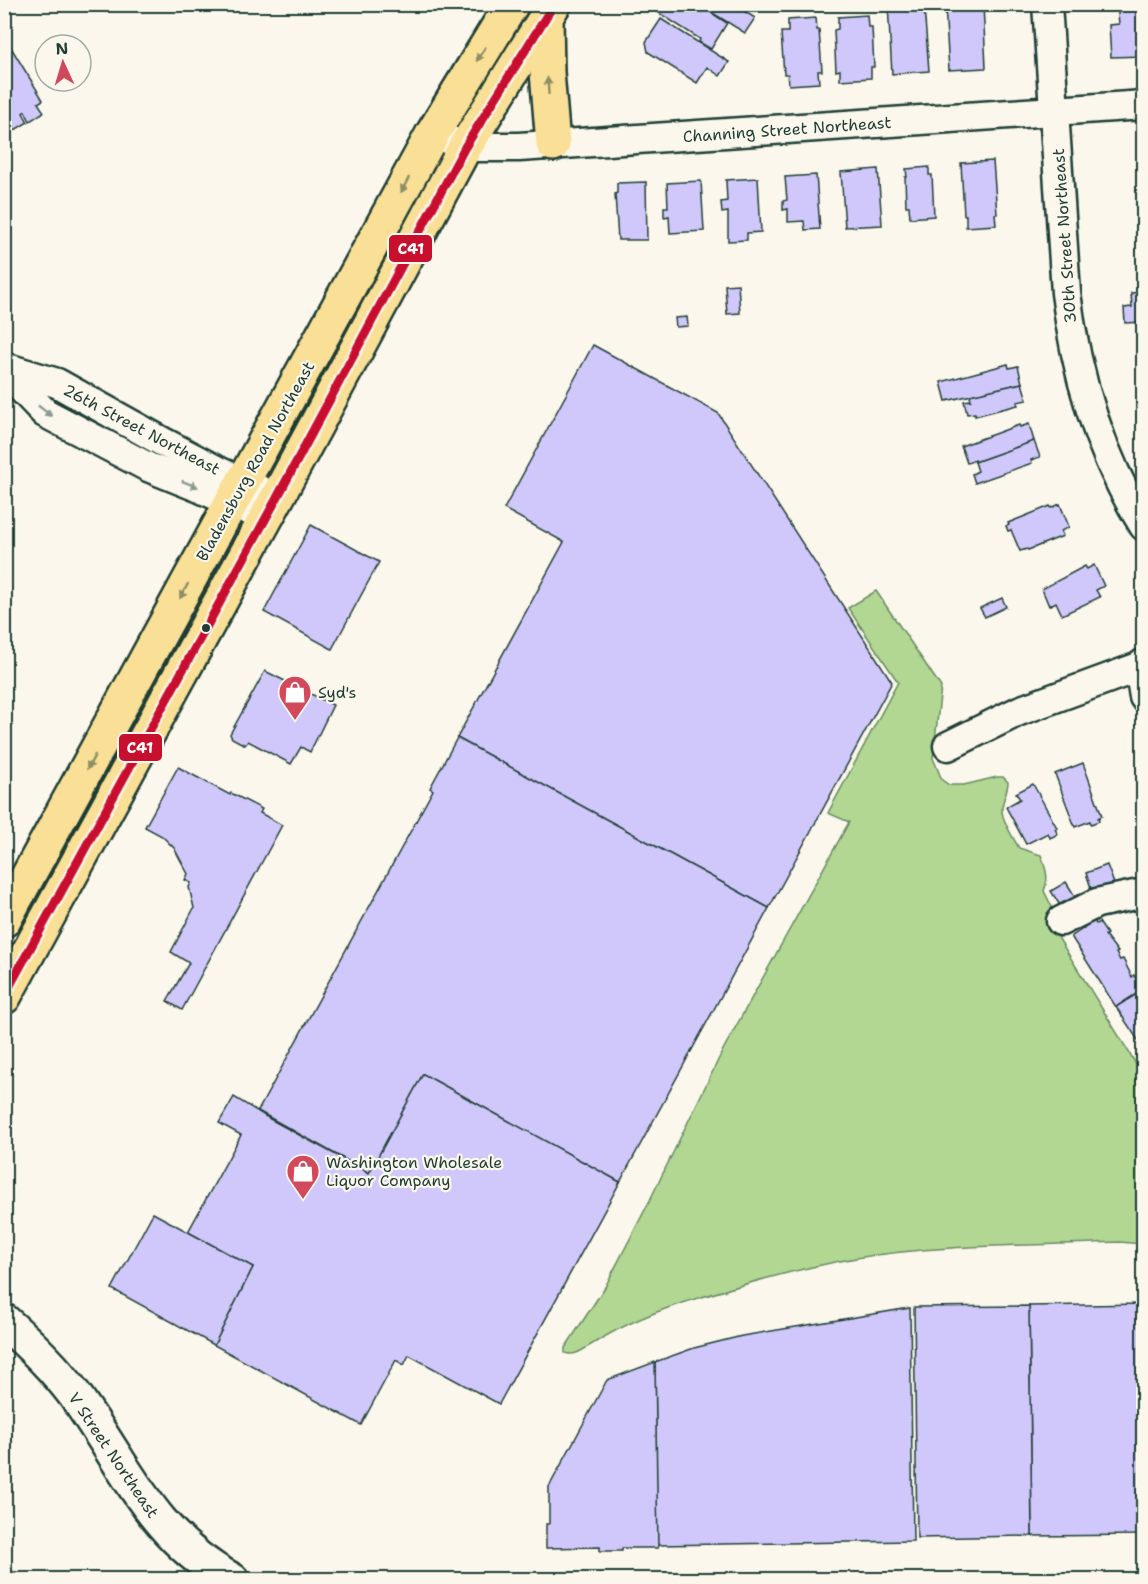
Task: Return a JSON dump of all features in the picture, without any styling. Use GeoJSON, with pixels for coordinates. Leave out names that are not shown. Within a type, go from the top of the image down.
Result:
{"type":"FeatureCollection","features":[{"type":"Feature","properties":{"kind":"main road","name":"Bladensburg Road Northeast"},"geometry":{"type":"LineString","coordinates":[[4,921],[432,133],[512,4]]}},
{"type":"Feature","properties":{"kind":"main road"},"geometry":{"type":"LineString","coordinates":[[550,11],[547,72],[553,144]]}},
{"type":"Feature","properties":{"kind":"main road"},"geometry":{"type":"LineString","coordinates":[[4,997],[465,147],[550,11]]}},
{"type":"Feature","properties":{"kind":"main road"},"geometry":{"type":"LineString","coordinates":[[67,806],[99,823]]}},
{"type":"Feature","properties":{"kind":"street","name":"30th Street Northeast"},"geometry":{"type":"LineString","coordinates":[[1047,4],[1066,293],[1079,368],[1086,398],[1104,450],[1143,526]]}},
{"type":"Feature","properties":{"kind":"street","name":"Channing Street Northeast"},"geometry":{"type":"LineString","coordinates":[[432,133],[465,147],[553,144],[1143,105]]}},
{"type":"Feature","properties":{"kind":"street","name":"26th Street Northeast"},"geometry":{"type":"LineString","coordinates":[[4,368],[57,383],[106,412],[216,470],[238,492],[271,508]]}},
{"type":"Feature","properties":{"kind":"street"},"geometry":{"type":"LineString","coordinates":[[948,746],[1019,711],[1142,666],[1143,697]]}},
{"type":"Feature","properties":{"kind":"street"},"geometry":{"type":"LineString","coordinates":[[1061,921],[1097,903],[1143,893]]}},
{"type":"Feature","properties":{"kind":"street","name":"V Street Northeast"},"geometry":{"type":"LineString","coordinates":[[4,1321],[36,1351],[73,1393],[139,1493],[166,1529],[199,1560],[232,1580]]}},
{"type":"Feature","properties":{"kind":"green space"},"geometry":{"type":"Polygon","coordinates":[[[876,591],[941,687],[933,758],[942,780],[949,785],[964,785],[1003,777],[1008,782],[1002,808],[1006,825],[1019,848],[1041,855],[1047,877],[1044,891],[1053,909],[1059,939],[1143,1075],[1143,1244],[1119,1242],[954,1248],[856,1258],[772,1277],[677,1305],[628,1324],[573,1354],[565,1353],[565,1348],[605,1287],[724,1048],[849,822],[828,813],[898,682],[848,608],[876,591]]]}},
{"type":"Feature","properties":{"kind":"building"},"geometry":{"type":"Polygon","coordinates":[[[645,4],[698,4],[727,23],[711,49],[699,42],[700,39],[645,4]]]}},
{"type":"Feature","properties":{"kind":"building"},"geometry":{"type":"Polygon","coordinates":[[[698,4],[733,4],[755,18],[745,33],[698,4]]]}},
{"type":"Feature","properties":{"kind":"building"},"geometry":{"type":"Polygon","coordinates":[[[888,4],[915,4],[916,8],[924,7],[929,71],[892,74],[888,4]]]}},
{"type":"Feature","properties":{"kind":"building"},"geometry":{"type":"Polygon","coordinates":[[[983,4],[986,68],[949,70],[945,6],[983,4]]]}},
{"type":"Feature","properties":{"kind":"building"},"geometry":{"type":"Polygon","coordinates":[[[1117,4],[1144,4],[1144,56],[1111,57],[1109,25],[1119,24],[1117,4]]]}},
{"type":"Feature","properties":{"kind":"building"},"geometry":{"type":"Polygon","coordinates":[[[867,15],[868,27],[872,27],[874,67],[871,67],[871,78],[840,80],[840,70],[836,71],[834,30],[838,29],[838,17],[867,15]]]}},
{"type":"Feature","properties":{"kind":"building"},"geometry":{"type":"Polygon","coordinates":[[[816,18],[822,71],[818,71],[819,83],[789,85],[788,74],[784,74],[781,32],[788,32],[788,20],[816,18]]]}},
{"type":"Feature","properties":{"kind":"building"},"geometry":{"type":"Polygon","coordinates":[[[661,19],[729,62],[720,76],[707,67],[697,83],[648,52],[646,42],[661,19]]]}},
{"type":"Feature","properties":{"kind":"building"},"geometry":{"type":"Polygon","coordinates":[[[4,36],[33,84],[33,93],[39,93],[43,100],[38,103],[44,112],[30,121],[25,111],[23,113],[28,122],[10,133],[4,125],[4,36]]]}},
{"type":"Feature","properties":{"kind":"building"},"geometry":{"type":"Polygon","coordinates":[[[993,161],[996,225],[966,227],[961,163],[993,161]]]}},
{"type":"Feature","properties":{"kind":"building"},"geometry":{"type":"Polygon","coordinates":[[[929,167],[929,175],[932,175],[934,216],[910,218],[909,206],[906,206],[906,169],[929,167]]]}},
{"type":"Feature","properties":{"kind":"building"},"geometry":{"type":"Polygon","coordinates":[[[878,169],[882,225],[845,227],[841,172],[878,169]]]}},
{"type":"Feature","properties":{"kind":"building"},"geometry":{"type":"Polygon","coordinates":[[[816,175],[820,229],[805,230],[804,221],[788,222],[788,209],[783,210],[783,201],[787,200],[785,177],[816,175]]]}},
{"type":"Feature","properties":{"kind":"building"},"geometry":{"type":"Polygon","coordinates":[[[758,178],[761,232],[747,233],[747,240],[728,241],[728,212],[722,213],[721,202],[727,201],[726,180],[758,178]]]}},
{"type":"Feature","properties":{"kind":"building"},"geometry":{"type":"Polygon","coordinates":[[[701,181],[704,231],[670,233],[669,216],[664,217],[664,207],[668,207],[667,183],[701,181]]]}},
{"type":"Feature","properties":{"kind":"building"},"geometry":{"type":"Polygon","coordinates":[[[646,182],[647,240],[618,240],[615,194],[617,183],[646,182]]]}},
{"type":"Feature","properties":{"kind":"building"},"geometry":{"type":"Polygon","coordinates":[[[738,284],[740,313],[727,314],[725,285],[738,284]]]}},
{"type":"Feature","properties":{"kind":"building"},"geometry":{"type":"Polygon","coordinates":[[[1144,292],[1144,322],[1125,323],[1124,308],[1132,307],[1131,293],[1144,292]]]}},
{"type":"Feature","properties":{"kind":"building"},"geometry":{"type":"Polygon","coordinates":[[[687,317],[688,326],[676,327],[675,318],[687,317]]]}},
{"type":"Feature","properties":{"kind":"building"},"geometry":{"type":"Polygon","coordinates":[[[593,345],[718,413],[892,682],[769,908],[457,738],[564,542],[504,509],[593,345]]]}},
{"type":"Feature","properties":{"kind":"building"},"geometry":{"type":"Polygon","coordinates":[[[1008,364],[1009,368],[1018,366],[1022,383],[946,401],[941,382],[1008,364]]]}},
{"type":"Feature","properties":{"kind":"building"},"geometry":{"type":"Polygon","coordinates":[[[1022,383],[1027,400],[1017,402],[1018,405],[975,416],[975,413],[967,414],[964,401],[971,400],[970,395],[1022,383]]]}},
{"type":"Feature","properties":{"kind":"building"},"geometry":{"type":"Polygon","coordinates":[[[1029,424],[1034,441],[967,463],[961,446],[1019,425],[1020,427],[1029,424]]]}},
{"type":"Feature","properties":{"kind":"building"},"geometry":{"type":"Polygon","coordinates":[[[1034,441],[1040,457],[1031,460],[1032,463],[975,483],[972,474],[978,471],[975,462],[1034,441]]]}},
{"type":"Feature","properties":{"kind":"building"},"geometry":{"type":"Polygon","coordinates":[[[1060,504],[1069,527],[1061,531],[1063,536],[1020,551],[1011,530],[1008,531],[1006,526],[1009,525],[1008,523],[1060,504]]]}},
{"type":"Feature","properties":{"kind":"building"},"geometry":{"type":"Polygon","coordinates":[[[311,525],[379,562],[332,649],[264,612],[311,525]]]}},
{"type":"Feature","properties":{"kind":"building"},"geometry":{"type":"Polygon","coordinates":[[[1094,565],[1104,586],[1096,590],[1100,597],[1062,615],[1056,602],[1049,606],[1042,589],[1085,566],[1087,569],[1094,565]]]}},
{"type":"Feature","properties":{"kind":"building"},"geometry":{"type":"Polygon","coordinates":[[[1002,598],[1006,607],[985,617],[980,608],[1002,598]]]}},
{"type":"Feature","properties":{"kind":"building"},"geometry":{"type":"Polygon","coordinates":[[[265,671],[333,705],[310,752],[301,747],[291,764],[248,741],[245,745],[232,738],[230,734],[265,671]]]}},
{"type":"Feature","properties":{"kind":"building"},"geometry":{"type":"Polygon","coordinates":[[[457,738],[769,908],[620,1182],[423,1074],[369,1173],[258,1111],[433,790],[430,788],[457,738]]]}},
{"type":"Feature","properties":{"kind":"building"},"geometry":{"type":"Polygon","coordinates":[[[1083,763],[1102,816],[1098,818],[1099,821],[1091,824],[1090,821],[1075,827],[1055,774],[1083,763]]]}},
{"type":"Feature","properties":{"kind":"building"},"geometry":{"type":"Polygon","coordinates":[[[178,767],[262,809],[260,813],[282,825],[182,1010],[167,1001],[189,963],[171,952],[194,908],[189,887],[191,883],[185,880],[188,874],[174,848],[162,836],[145,827],[178,767]]]}},
{"type":"Feature","properties":{"kind":"building"},"geometry":{"type":"Polygon","coordinates":[[[1033,784],[1058,834],[1050,838],[1048,833],[1026,844],[1006,807],[1020,799],[1016,793],[1033,784]]]}},
{"type":"Feature","properties":{"kind":"building"},"geometry":{"type":"Polygon","coordinates":[[[1107,865],[1116,889],[1094,897],[1086,873],[1107,865]]]}},
{"type":"Feature","properties":{"kind":"building"},"geometry":{"type":"Polygon","coordinates":[[[1066,882],[1076,898],[1061,907],[1051,891],[1066,882]]]}},
{"type":"Feature","properties":{"kind":"building"},"geometry":{"type":"Polygon","coordinates":[[[1094,920],[1096,924],[1099,922],[1107,934],[1105,935],[1118,952],[1116,953],[1120,960],[1123,959],[1132,977],[1134,975],[1142,987],[1139,989],[1141,991],[1116,1007],[1072,938],[1084,928],[1083,926],[1094,920]]]}},
{"type":"Feature","properties":{"kind":"building"},"geometry":{"type":"Polygon","coordinates":[[[1144,991],[1144,1049],[1116,1007],[1144,991]]]}},
{"type":"Feature","properties":{"kind":"building"},"geometry":{"type":"Polygon","coordinates":[[[1144,1053],[1144,1070],[1138,1057],[1144,1053]]]}},
{"type":"Feature","properties":{"kind":"building"},"geometry":{"type":"Polygon","coordinates":[[[423,1074],[620,1182],[499,1404],[409,1355],[404,1365],[396,1360],[361,1425],[214,1345],[253,1267],[188,1232],[241,1135],[219,1123],[234,1097],[369,1173],[423,1074]]]}},
{"type":"Feature","properties":{"kind":"building"},"geometry":{"type":"Polygon","coordinates":[[[153,1213],[253,1267],[214,1345],[112,1289],[153,1213]]]}},
{"type":"Feature","properties":{"kind":"building"},"geometry":{"type":"Polygon","coordinates":[[[1144,1304],[1144,1535],[1032,1536],[1029,1306],[1144,1304]]]}},
{"type":"Feature","properties":{"kind":"building"},"geometry":{"type":"Polygon","coordinates":[[[1029,1306],[1032,1536],[917,1538],[914,1307],[1029,1306]]]}},
{"type":"Feature","properties":{"kind":"building"},"geometry":{"type":"Polygon","coordinates":[[[910,1308],[913,1541],[657,1545],[655,1362],[694,1348],[742,1336],[910,1308]]]}},
{"type":"Feature","properties":{"kind":"building"},"geometry":{"type":"Polygon","coordinates":[[[655,1362],[658,1548],[622,1548],[622,1551],[600,1551],[600,1547],[546,1548],[546,1524],[549,1524],[549,1487],[607,1380],[655,1362]]]}},
{"type":"Feature","properties":{"kind":"transit line","name":"C41"},"geometry":{"type":"LineString","coordinates":[[4,996],[277,498],[465,147],[554,4]]}},
{"type":"Feature","properties":{"kind":"place","name":"Syd's"},"geometry":{"type":"Point","coordinates":[295,721]}},
{"type":"Feature","properties":{"kind":"place","name":"Washington Wholesale Liquor Company"},"geometry":{"type":"Point","coordinates":[303,1200]}}]}
